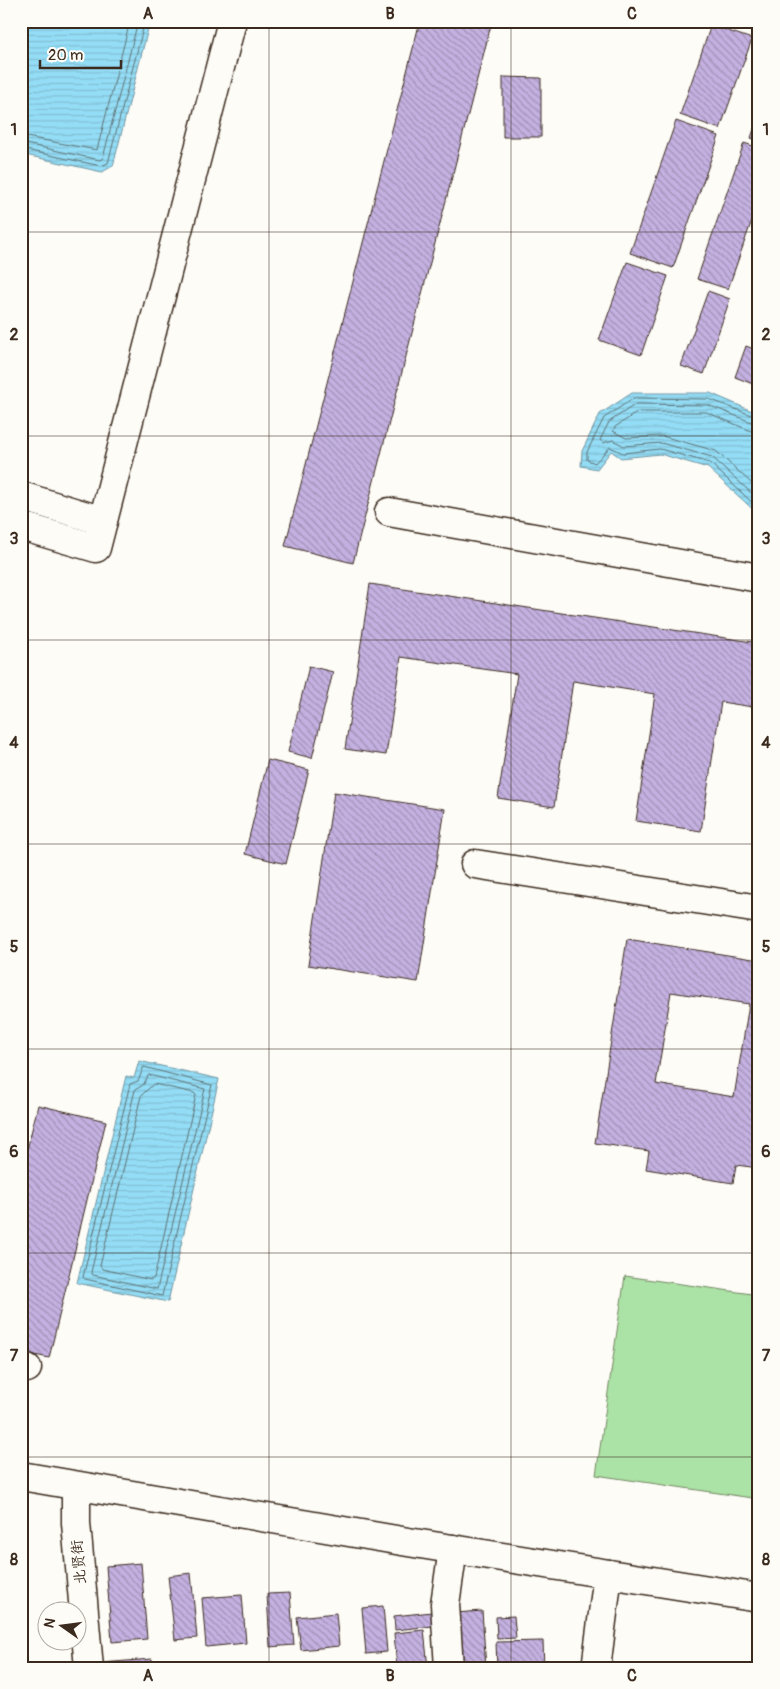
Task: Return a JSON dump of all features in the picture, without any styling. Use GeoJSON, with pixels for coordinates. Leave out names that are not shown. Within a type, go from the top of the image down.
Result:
{"type":"FeatureCollection","features":[{"type":"Feature","properties":{"kind":"main road"},"geometry":{"type":"LineString","coordinates":[[21,526],[96,548],[232,21]]}},
{"type":"Feature","properties":{"kind":"main road"},"geometry":{"type":"LineString","coordinates":[[21,496],[103,521]]}},
{"type":"Feature","properties":{"kind":"main road"},"geometry":{"type":"LineString","coordinates":[[389,512],[759,578]]}},
{"type":"Feature","properties":{"kind":"main road"},"geometry":{"type":"LineString","coordinates":[[475,864],[759,909]]}},
{"type":"Feature","properties":{"kind":"main road"},"geometry":{"type":"LineString","coordinates":[[21,1476],[453,1549],[759,1598]]}},
{"type":"Feature","properties":{"kind":"main road","name":"北贤街"},"geometry":{"type":"LineString","coordinates":[[76,1486],[76,1524],[89,1668]]}},
{"type":"Feature","properties":{"kind":"main road"},"geometry":{"type":"LineString","coordinates":[[449,1668],[445,1604],[453,1549]]}},
{"type":"Feature","properties":{"kind":"main road"},"geometry":{"type":"LineString","coordinates":[[596,1668],[608,1574]]}},
{"type":"Feature","properties":{"kind":"green space"},"geometry":{"type":"Polygon","coordinates":[[[625,1276],[759,1295],[759,1499],[596,1475],[625,1276]]]}},
{"type":"Feature","properties":{"kind":"water"},"geometry":{"type":"Polygon","coordinates":[[[21,21],[150,21],[113,166],[102,172],[21,154],[21,21]]]}},
{"type":"Feature","properties":{"kind":"water"},"geometry":{"type":"Polygon","coordinates":[[[632,393],[710,393],[759,414],[759,515],[708,468],[660,454],[621,458],[611,451],[597,469],[581,466],[582,451],[600,414],[632,393]]]}},
{"type":"Feature","properties":{"kind":"water"},"geometry":{"type":"Polygon","coordinates":[[[139,1061],[219,1079],[168,1302],[77,1283],[126,1076],[134,1078],[139,1061]]]}},
{"type":"Feature","properties":{"kind":"building"},"geometry":{"type":"Polygon","coordinates":[[[420,21],[492,21],[353,563],[285,546],[420,21]]]}},
{"type":"Feature","properties":{"kind":"building"},"geometry":{"type":"Polygon","coordinates":[[[711,25],[752,39],[720,129],[680,115],[711,25]]]}},
{"type":"Feature","properties":{"kind":"building"},"geometry":{"type":"Polygon","coordinates":[[[503,77],[541,78],[541,137],[503,137],[503,77]]]}},
{"type":"Feature","properties":{"kind":"building"},"geometry":{"type":"Polygon","coordinates":[[[759,114],[759,141],[751,138],[759,114]]]}},
{"type":"Feature","properties":{"kind":"building"},"geometry":{"type":"Polygon","coordinates":[[[676,121],[719,136],[673,268],[630,253],[676,121]]]}},
{"type":"Feature","properties":{"kind":"building"},"geometry":{"type":"Polygon","coordinates":[[[744,143],[759,148],[759,200],[728,289],[697,279],[744,143]]]}},
{"type":"Feature","properties":{"kind":"building"},"geometry":{"type":"Polygon","coordinates":[[[627,262],[668,276],[641,355],[599,340],[627,262]]]}},
{"type":"Feature","properties":{"kind":"building"},"geometry":{"type":"Polygon","coordinates":[[[708,291],[730,299],[704,374],[681,366],[708,291]]]}},
{"type":"Feature","properties":{"kind":"building"},"geometry":{"type":"Polygon","coordinates":[[[746,346],[759,351],[758,386],[735,377],[746,346]]]}},
{"type":"Feature","properties":{"kind":"building"},"geometry":{"type":"Polygon","coordinates":[[[370,584],[759,643],[759,708],[721,702],[701,831],[636,821],[655,694],[573,681],[554,807],[498,798],[517,674],[401,657],[386,755],[345,749],[370,584]]]}},
{"type":"Feature","properties":{"kind":"building"},"geometry":{"type":"Polygon","coordinates":[[[309,666],[333,672],[312,758],[288,752],[309,666]]]}},
{"type":"Feature","properties":{"kind":"building"},"geometry":{"type":"Polygon","coordinates":[[[268,760],[309,770],[286,864],[245,854],[268,760]]]}},
{"type":"Feature","properties":{"kind":"building"},"geometry":{"type":"Polygon","coordinates":[[[334,792],[445,809],[418,982],[308,965],[334,792]]]}},
{"type":"Feature","properties":{"kind":"building"},"geometry":{"type":"Polygon","coordinates":[[[627,939],[759,960],[759,1168],[736,1165],[733,1183],[646,1169],[649,1151],[595,1143],[627,939]],[[671,992],[656,1084],[734,1097],[749,1004],[671,992]]]}},
{"type":"Feature","properties":{"kind":"building"},"geometry":{"type":"Polygon","coordinates":[[[38,1105],[106,1121],[49,1358],[21,1352],[21,1174],[38,1105]]]}},
{"type":"Feature","properties":{"kind":"building"},"geometry":{"type":"Polygon","coordinates":[[[141,1563],[147,1639],[112,1642],[106,1566],[141,1563]]]}},
{"type":"Feature","properties":{"kind":"building"},"geometry":{"type":"Polygon","coordinates":[[[191,1573],[197,1638],[175,1640],[168,1576],[191,1573]]]}},
{"type":"Feature","properties":{"kind":"building"},"geometry":{"type":"Polygon","coordinates":[[[290,1593],[294,1645],[270,1647],[267,1594],[290,1593]]]}},
{"type":"Feature","properties":{"kind":"building"},"geometry":{"type":"Polygon","coordinates":[[[242,1595],[246,1643],[206,1647],[202,1598],[242,1595]]]}},
{"type":"Feature","properties":{"kind":"building"},"geometry":{"type":"Polygon","coordinates":[[[383,1606],[387,1652],[366,1654],[362,1608],[383,1606]]]}},
{"type":"Feature","properties":{"kind":"building"},"geometry":{"type":"Polygon","coordinates":[[[482,1611],[486,1668],[459,1668],[455,1613],[482,1611]]]}},
{"type":"Feature","properties":{"kind":"building"},"geometry":{"type":"Polygon","coordinates":[[[432,1612],[433,1626],[395,1630],[394,1616],[432,1612]]]}},
{"type":"Feature","properties":{"kind":"building"},"geometry":{"type":"Polygon","coordinates":[[[336,1613],[339,1646],[301,1650],[297,1617],[336,1613]]]}},
{"type":"Feature","properties":{"kind":"building"},"geometry":{"type":"Polygon","coordinates":[[[514,1616],[516,1638],[497,1639],[496,1617],[514,1616]]]}},
{"type":"Feature","properties":{"kind":"building"},"geometry":{"type":"Polygon","coordinates":[[[424,1630],[428,1668],[397,1668],[394,1633],[424,1630]]]}},
{"type":"Feature","properties":{"kind":"building"},"geometry":{"type":"Polygon","coordinates":[[[543,1641],[544,1668],[497,1668],[496,1642],[543,1641]]]}},
{"type":"Feature","properties":{"kind":"building"},"geometry":{"type":"Polygon","coordinates":[[[152,1659],[153,1668],[101,1668],[101,1663],[152,1659]]]}}]}
